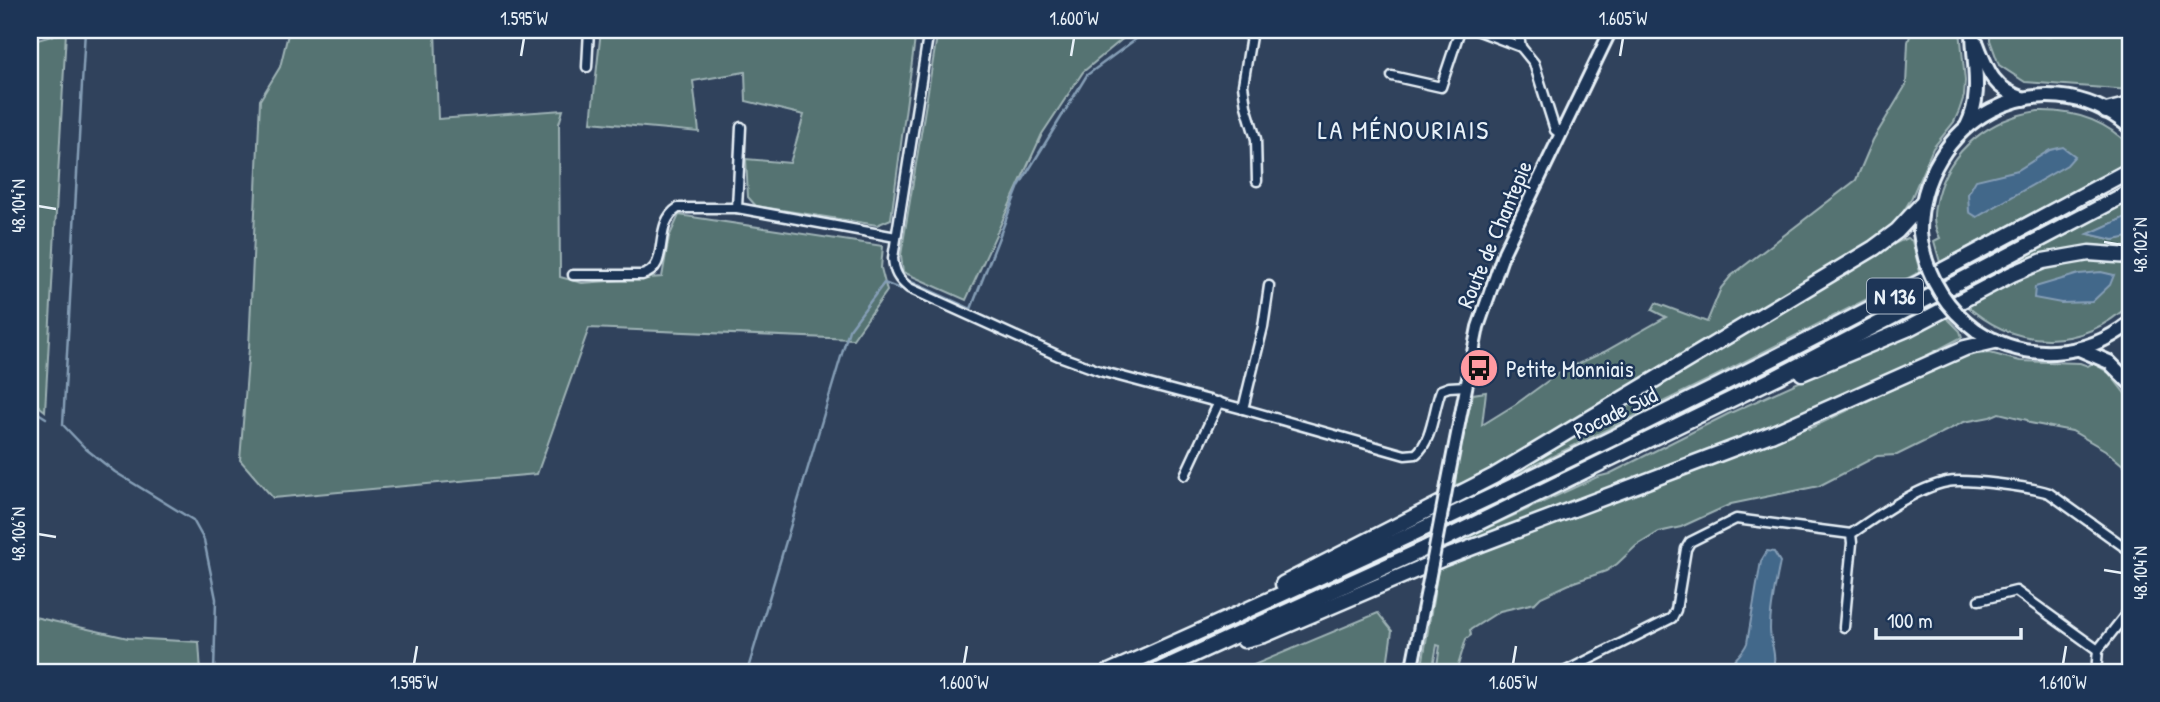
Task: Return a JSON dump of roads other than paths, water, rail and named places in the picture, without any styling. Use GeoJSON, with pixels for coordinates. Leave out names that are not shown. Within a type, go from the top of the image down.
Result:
{"type":"FeatureCollection","features":[{"type":"Feature","properties":{"kind":"highway"},"geometry":{"type":"LineString","coordinates":[[2106,111],[2130,105]]}},
{"type":"Feature","properties":{"kind":"highway","name":"Rocade Sud"},"geometry":{"type":"LineString","coordinates":[[1109,672],[1428,528],[1657,417],[1944,270],[2130,170]]}},
{"type":"Feature","properties":{"kind":"highway","name":"Rocade Sud"},"geometry":{"type":"LineString","coordinates":[[1155,672],[1484,520],[1777,377],[2130,192]]}},
{"type":"Feature","properties":{"kind":"highway"},"geometry":{"type":"LineString","coordinates":[[1245,612],[1264,594],[1494,476],[1665,375],[1874,248],[1897,231],[1921,205]]}},
{"type":"Feature","properties":{"kind":"highway"},"geometry":{"type":"LineString","coordinates":[[1777,377],[1799,374],[1907,329],[2012,274],[2043,261],[2089,253],[2130,256]]}},
{"type":"Feature","properties":{"kind":"highway"},"geometry":{"type":"LineString","coordinates":[[1205,650],[1264,635],[1444,558],[1771,434],[1965,348],[1995,341]]}},
{"type":"Feature","properties":{"kind":"main road"},"geometry":{"type":"LineString","coordinates":[[1973,32],[1991,77],[1998,86],[2024,99]]}},
{"type":"Feature","properties":{"kind":"main road"},"geometry":{"type":"LineString","coordinates":[[1966,126],[1976,104],[1978,88],[1973,32]]}},
{"type":"Feature","properties":{"kind":"main road"},"geometry":{"type":"LineString","coordinates":[[2128,126],[2106,111],[2066,98],[2024,99],[1988,112],[1966,126],[1948,145],[1933,167],[1921,205],[1920,233],[1925,262],[1937,288],[1954,311],[1976,330],[1995,341],[2042,353],[2078,349],[2106,338],[2130,323]]}},
{"type":"Feature","properties":{"kind":"main road"},"geometry":{"type":"LineString","coordinates":[[2078,349],[2109,362],[2130,383]]}},
{"type":"Feature","properties":{"kind":"street"},"geometry":{"type":"LineString","coordinates":[[587,67],[589,30]]}},
{"type":"Feature","properties":{"kind":"street"},"geometry":{"type":"LineString","coordinates":[[929,30],[892,258],[894,272],[909,288],[1059,356],[1100,371],[1405,455],[1416,454],[1427,440],[1441,390],[1465,386]]}},
{"type":"Feature","properties":{"kind":"street"},"geometry":{"type":"LineString","coordinates":[[1252,30],[1243,85],[1245,106],[1256,139],[1257,181]]}},
{"type":"Feature","properties":{"kind":"street"},"geometry":{"type":"LineString","coordinates":[[1392,76],[1441,87],[1460,30]]}},
{"type":"Feature","properties":{"kind":"street"},"geometry":{"type":"LineString","coordinates":[[1476,30],[1521,47]]}},
{"type":"Feature","properties":{"kind":"street"},"geometry":{"type":"LineString","coordinates":[[1518,30],[1521,47],[1534,63],[1555,131],[1560,134]]}},
{"type":"Feature","properties":{"kind":"street","name":"Route de Chantepie"},"geometry":{"type":"LineString","coordinates":[[1411,672],[1478,327],[1504,252],[1611,30]]}},
{"type":"Feature","properties":{"kind":"street"},"geometry":{"type":"LineString","coordinates":[[737,208],[741,127]]}},
{"type":"Feature","properties":{"kind":"street"},"geometry":{"type":"LineString","coordinates":[[573,275],[650,273],[657,267],[665,220],[678,208],[737,208],[896,237]]}},
{"type":"Feature","properties":{"kind":"street"},"geometry":{"type":"LineString","coordinates":[[1243,409],[1263,327],[1269,286]]}},
{"type":"Feature","properties":{"kind":"street"},"geometry":{"type":"LineString","coordinates":[[1185,475],[1219,402]]}},
{"type":"Feature","properties":{"kind":"street"},"geometry":{"type":"LineString","coordinates":[[1563,672],[1672,618],[1676,610],[1686,549],[1690,542],[1735,519],[1851,534],[1924,489],[1949,481],[2034,488],[2049,493],[2130,551]]}},
{"type":"Feature","properties":{"kind":"street"},"geometry":{"type":"LineString","coordinates":[[1844,627],[1851,534]]}},
{"type":"Feature","properties":{"kind":"street"},"geometry":{"type":"LineString","coordinates":[[1979,600],[2016,591],[2098,650]]}},
{"type":"Feature","properties":{"kind":"street"},"geometry":{"type":"LineString","coordinates":[[2096,672],[2098,650],[2130,609]]}},
{"type":"Feature","properties":{"kind":"water"},"geometry":{"type":"Polygon","coordinates":[[[2063,147],[2075,156],[2067,165],[1977,217],[1969,212],[1968,194],[1976,180],[2018,170],[2050,150],[2063,147]]]}},
{"type":"Feature","properties":{"kind":"water"},"geometry":{"type":"Polygon","coordinates":[[[2130,215],[2129,237],[2114,240],[2088,234],[2130,215]]]}},
{"type":"Feature","properties":{"kind":"water"},"geometry":{"type":"Polygon","coordinates":[[[2101,272],[2114,275],[2110,285],[2092,302],[2061,303],[2034,298],[2035,287],[2079,274],[2101,272]]]}},
{"type":"Feature","properties":{"kind":"water"},"geometry":{"type":"Polygon","coordinates":[[[1767,551],[1774,552],[1780,562],[1770,621],[1773,667],[1771,672],[1727,672],[1747,643],[1761,561],[1767,551]]]}},
{"type":"Feature","properties":{"kind":"waterway"},"geometry":{"type":"LineString","coordinates":[[85,30],[63,425],[86,449],[115,472],[193,520],[204,540],[216,599],[214,672]]}},
{"type":"Feature","properties":{"kind":"waterway"},"geometry":{"type":"LineString","coordinates":[[909,281],[971,309],[1019,186],[1087,75],[1148,30]]}},
{"type":"Feature","properties":{"kind":"waterway"},"geometry":{"type":"LineString","coordinates":[[747,672],[849,330],[884,283],[900,289]]}},
{"type":"Feature","properties":{"kind":"waterway"},"geometry":{"type":"LineString","coordinates":[[30,408],[46,418]]}},
{"type":"Feature","properties":{"kind":"place","name":"Petite Monniais"},"geometry":{"type":"Point","coordinates":[1479,368]}},
{"type":"Feature","properties":{"kind":"district","name":"LA MÉNOURIAIS"},"geometry":{"type":"Point","coordinates":[1404,129]}}]}
